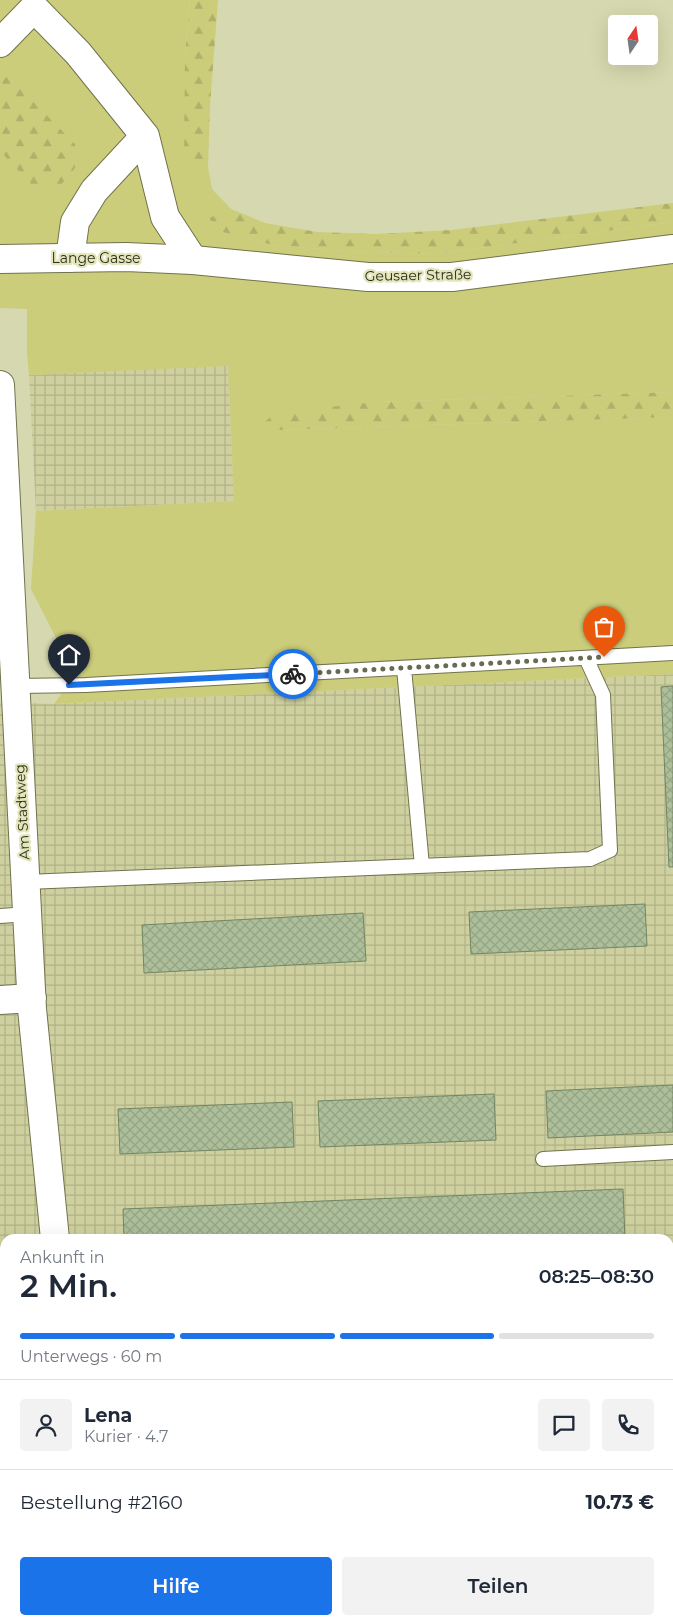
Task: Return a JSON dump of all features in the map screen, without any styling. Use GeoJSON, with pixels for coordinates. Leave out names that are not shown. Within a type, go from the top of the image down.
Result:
{"type":"FeatureCollection","features":[{"type":"Feature","properties":{"kind":"street"},"geometry":{"type":"LineString","coordinates":[[0,43],[37,4],[145,136],[165,217],[193,260]]}},
{"type":"Feature","properties":{"kind":"street"},"geometry":{"type":"LineString","coordinates":[[70,258],[75,222],[94,191],[145,136]]}},
{"type":"Feature","properties":{"kind":"street","name":"Geusaer Straße"},"geometry":{"type":"LineString","coordinates":[[193,260],[368,277],[452,277],[673,249]]}},
{"type":"Feature","properties":{"kind":"street","name":"Lange Gasse"},"geometry":{"type":"LineString","coordinates":[[0,259],[126,257],[193,260]]}},
{"type":"Feature","properties":{"kind":"street","name":"Am Stadtweg"},"geometry":{"type":"LineString","coordinates":[[0,385],[32,998],[56,1234]]}},
{"type":"Feature","properties":{"kind":"street"},"geometry":{"type":"LineString","coordinates":[[0,1000],[32,998]]}},
{"type":"Feature","properties":{"kind":"lane"},"geometry":{"type":"LineString","coordinates":[[16,686],[86,685],[673,653]]}},
{"type":"Feature","properties":{"kind":"lane"},"geometry":{"type":"LineString","coordinates":[[26,882],[590,859],[610,850],[603,695],[586,658]]}},
{"type":"Feature","properties":{"kind":"lane"},"geometry":{"type":"LineString","coordinates":[[404,668],[422,866]]}},
{"type":"Feature","properties":{"kind":"lane"},"geometry":{"type":"LineString","coordinates":[[0,916],[28,914]]}},
{"type":"Feature","properties":{"kind":"lane"},"geometry":{"type":"LineString","coordinates":[[543,1159],[673,1152]]}},
{"type":"Feature","properties":{"kind":"shaded area"},"geometry":{"type":"Polygon","coordinates":[[[228,365],[234,501],[36,511],[29,375],[228,365]]]}},
{"type":"Feature","properties":{"kind":"shaded area"},"geometry":{"type":"Polygon","coordinates":[[[673,674],[673,1234],[0,1234],[0,702],[54,704],[673,674]]]}},
{"type":"Feature","properties":{"kind":"green space"},"geometry":{"type":"Polygon","coordinates":[[[0,0],[190,0],[185,55],[194,178],[208,167],[212,189],[231,209],[209,218],[219,231],[273,245],[344,251],[435,254],[673,222],[673,392],[376,402],[278,430],[673,417],[673,674],[54,704],[75,675],[31,589],[36,511],[234,501],[228,366],[29,375],[27,309],[0,308],[0,0]]]}},
{"type":"Feature","properties":{"kind":"green space"},"geometry":{"type":"Polygon","coordinates":[[[190,0],[218,0],[210,106],[208,167],[195,178],[184,157],[185,55],[190,0]]]}},
{"type":"Feature","properties":{"kind":"green space"},"geometry":{"type":"Polygon","coordinates":[[[0,76],[10,78],[75,144],[75,168],[55,192],[31,184],[0,151],[0,76]]]}},
{"type":"Feature","properties":{"kind":"green space"},"geometry":{"type":"Polygon","coordinates":[[[673,203],[673,222],[435,254],[344,251],[273,245],[219,231],[209,218],[231,209],[265,223],[317,232],[377,234],[451,230],[673,203]]]}},
{"type":"Feature","properties":{"kind":"green space"},"geometry":{"type":"Polygon","coordinates":[[[673,392],[673,417],[278,430],[263,424],[274,413],[376,402],[673,392]]]}},
{"type":"Feature","properties":{"kind":"building"},"geometry":{"type":"Polygon","coordinates":[[[673,686],[673,867],[669,867],[661,687],[673,686]]]}},
{"type":"Feature","properties":{"kind":"building"},"geometry":{"type":"Polygon","coordinates":[[[645,904],[647,946],[471,954],[469,912],[645,904]]]}},
{"type":"Feature","properties":{"kind":"building"},"geometry":{"type":"Polygon","coordinates":[[[363,913],[366,961],[144,973],[142,925],[363,913]]]}},
{"type":"Feature","properties":{"kind":"building"},"geometry":{"type":"Polygon","coordinates":[[[673,1085],[673,1132],[548,1138],[546,1091],[673,1085]]]}},
{"type":"Feature","properties":{"kind":"building"},"geometry":{"type":"Polygon","coordinates":[[[494,1094],[496,1140],[320,1147],[318,1101],[494,1094]]]}},
{"type":"Feature","properties":{"kind":"building"},"geometry":{"type":"Polygon","coordinates":[[[292,1102],[294,1147],[120,1154],[118,1109],[292,1102]]]}},
{"type":"Feature","properties":{"kind":"building"},"geometry":{"type":"Polygon","coordinates":[[[623,1189],[625,1234],[124,1234],[123,1209],[623,1189]]]}},
{"type":"Feature","properties":{"kind":"way so far"},"geometry":{"type":"LineString","coordinates":[[293,674],[604,657]]}},
{"type":"Feature","properties":{"kind":"route"},"geometry":{"type":"LineString","coordinates":[[69,685],[293,674]]}}]}
